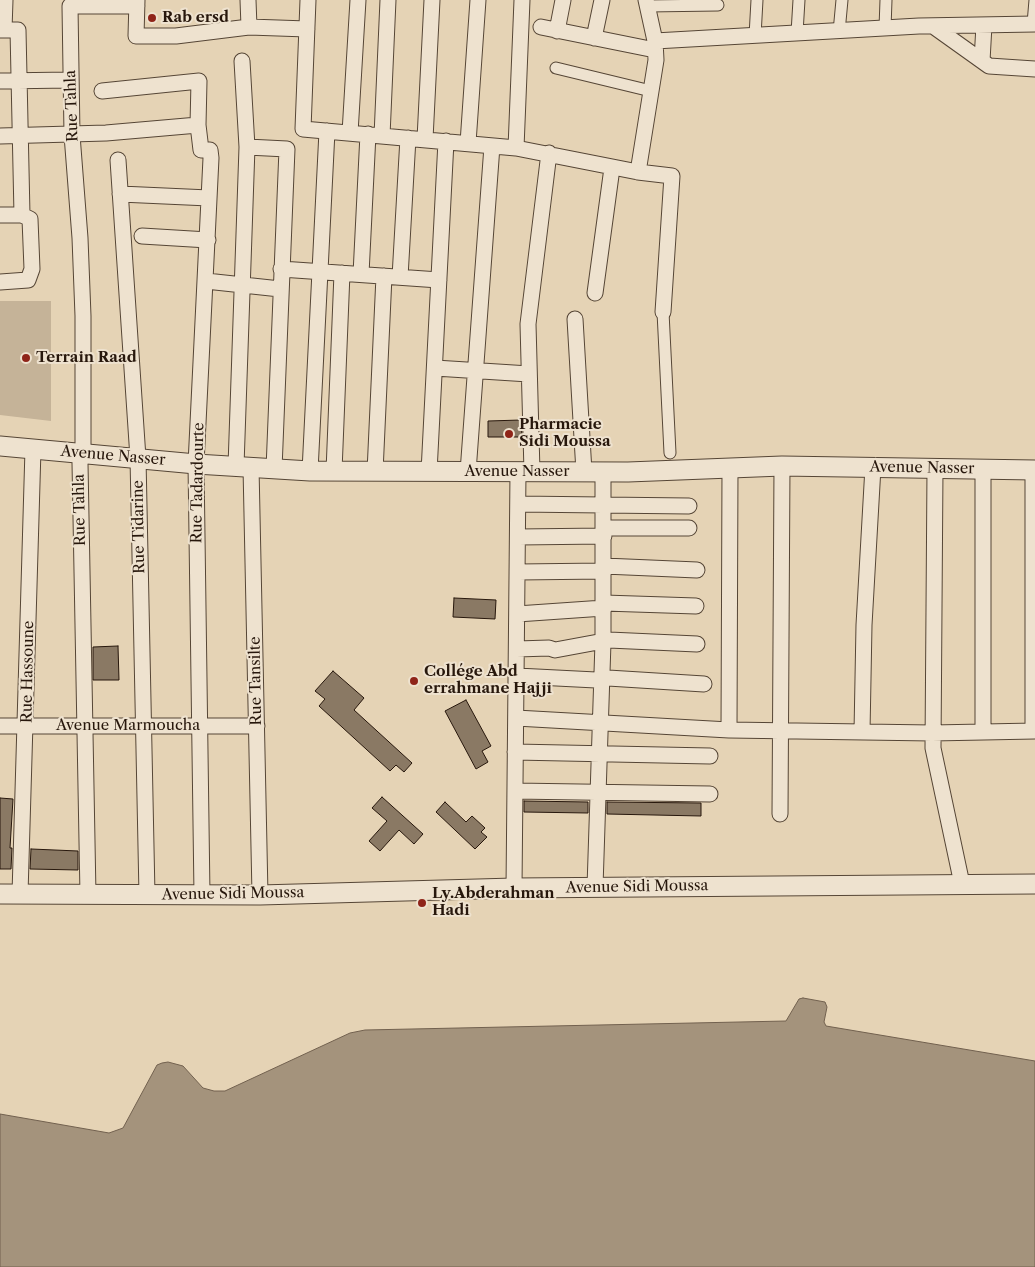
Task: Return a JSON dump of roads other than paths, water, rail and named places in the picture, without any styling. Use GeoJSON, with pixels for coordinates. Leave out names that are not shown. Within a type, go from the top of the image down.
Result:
{"type":"FeatureCollection","features":[{"type":"Feature","properties":{"kind":"street"},"geometry":{"type":"LineString","coordinates":[[5,0],[2,30],[18,30],[22,215]]}},
{"type":"Feature","properties":{"kind":"street"},"geometry":{"type":"LineString","coordinates":[[248,0],[249,27]]}},
{"type":"Feature","properties":{"kind":"street"},"geometry":{"type":"LineString","coordinates":[[308,0],[303,129],[516,148],[548,153],[612,168],[672,176],[663,312],[670,461]]}},
{"type":"Feature","properties":{"kind":"street"},"geometry":{"type":"LineString","coordinates":[[350,133],[358,0]]}},
{"type":"Feature","properties":{"kind":"street"},"geometry":{"type":"LineString","coordinates":[[361,274],[388,0]]}},
{"type":"Feature","properties":{"kind":"street"},"geometry":{"type":"LineString","coordinates":[[425,139],[432,0]]}},
{"type":"Feature","properties":{"kind":"street"},"geometry":{"type":"LineString","coordinates":[[468,144],[478,0]]}},
{"type":"Feature","properties":{"kind":"street"},"geometry":{"type":"LineString","coordinates":[[516,148],[522,0]]}},
{"type":"Feature","properties":{"kind":"street"},"geometry":{"type":"LineString","coordinates":[[557,31],[563,0]]}},
{"type":"Feature","properties":{"kind":"street"},"geometry":{"type":"LineString","coordinates":[[594,38],[602,0]]}},
{"type":"Feature","properties":{"kind":"street"},"geometry":{"type":"LineString","coordinates":[[755,36],[757,0]]}},
{"type":"Feature","properties":{"kind":"street"},"geometry":{"type":"LineString","coordinates":[[797,33],[799,0]]}},
{"type":"Feature","properties":{"kind":"street"},"geometry":{"type":"LineString","coordinates":[[839,32],[842,0]]}},
{"type":"Feature","properties":{"kind":"street"},"geometry":{"type":"LineString","coordinates":[[884,28],[886,0]]}},
{"type":"Feature","properties":{"kind":"street"},"geometry":{"type":"LineString","coordinates":[[541,27],[594,38],[655,46],[797,33],[933,26],[1034,24],[1035,0]]}},
{"type":"Feature","properties":{"kind":"street"},"geometry":{"type":"LineString","coordinates":[[137,3],[136,36],[176,36],[210,30],[249,27],[308,29]]}},
{"type":"Feature","properties":{"kind":"street","name":"Rue Tahla"},"geometry":{"type":"LineString","coordinates":[[88,895],[80,473],[83,454],[83,316],[80,238],[72,134],[70,6],[137,3]]}},
{"type":"Feature","properties":{"kind":"street"},"geometry":{"type":"LineString","coordinates":[[638,172],[651,91],[655,46],[647,3],[718,5]]}},
{"type":"Feature","properties":{"kind":"street"},"geometry":{"type":"LineString","coordinates":[[982,61],[984,25]]}},
{"type":"Feature","properties":{"kind":"street"},"geometry":{"type":"LineString","coordinates":[[933,26],[989,66],[1035,69]]}},
{"type":"Feature","properties":{"kind":"street","name":"Rue Tansilte"},"geometry":{"type":"LineString","coordinates":[[242,61],[247,147],[242,285],[243,466],[257,726],[260,895]]}},
{"type":"Feature","properties":{"kind":"street"},"geometry":{"type":"LineString","coordinates":[[556,68],[651,91]]}},
{"type":"Feature","properties":{"kind":"street"},"geometry":{"type":"LineString","coordinates":[[0,81],[70,80]]}},
{"type":"Feature","properties":{"kind":"street","name":"Rue Tadardourte"},"geometry":{"type":"LineString","coordinates":[[102,91],[198,81],[198,125],[201,150],[210,150],[208,240],[196,464],[202,895]]}},
{"type":"Feature","properties":{"kind":"street"},"geometry":{"type":"LineString","coordinates":[[0,136],[72,134],[198,125]]}},
{"type":"Feature","properties":{"kind":"street"},"geometry":{"type":"LineString","coordinates":[[310,471],[327,131]]}},
{"type":"Feature","properties":{"kind":"street"},"geometry":{"type":"LineString","coordinates":[[400,277],[408,138]]}},
{"type":"Feature","properties":{"kind":"street"},"geometry":{"type":"LineString","coordinates":[[429,472],[446,141]]}},
{"type":"Feature","properties":{"kind":"street"},"geometry":{"type":"LineString","coordinates":[[468,472],[492,146]]}},
{"type":"Feature","properties":{"kind":"street"},"geometry":{"type":"LineString","coordinates":[[247,147],[287,150],[274,469]]}},
{"type":"Feature","properties":{"kind":"street"},"geometry":{"type":"LineString","coordinates":[[514,888],[518,504],[525,472],[529,374],[528,324],[548,153]]}},
{"type":"Feature","properties":{"kind":"street","name":"Rue Tidarine"},"geometry":{"type":"LineString","coordinates":[[118,160],[138,458],[147,895]]}},
{"type":"Feature","properties":{"kind":"street"},"geometry":{"type":"LineString","coordinates":[[595,293],[612,168]]}},
{"type":"Feature","properties":{"kind":"street"},"geometry":{"type":"LineString","coordinates":[[120,194],[209,198]]}},
{"type":"Feature","properties":{"kind":"street"},"geometry":{"type":"LineString","coordinates":[[0,215],[22,215],[31,222],[30,277],[23,282],[0,282]]}},
{"type":"Feature","properties":{"kind":"street"},"geometry":{"type":"LineString","coordinates":[[142,236],[208,240]]}},
{"type":"Feature","properties":{"kind":"street"},"geometry":{"type":"LineString","coordinates":[[281,268],[439,280]]}},
{"type":"Feature","properties":{"kind":"street"},"geometry":{"type":"LineString","coordinates":[[334,471],[342,273]]}},
{"type":"Feature","properties":{"kind":"street"},"geometry":{"type":"LineString","coordinates":[[375,472],[384,276]]}},
{"type":"Feature","properties":{"kind":"street"},"geometry":{"type":"LineString","coordinates":[[206,281],[280,289]]}},
{"type":"Feature","properties":{"kind":"street"},"geometry":{"type":"LineString","coordinates":[[575,319],[584,472]]}},
{"type":"Feature","properties":{"kind":"street"},"geometry":{"type":"LineString","coordinates":[[435,368],[529,374]]}},
{"type":"Feature","properties":{"kind":"street","name":"Avenue Nasser"},"geometry":{"type":"LineString","coordinates":[[0,446],[196,464],[310,471],[603,472],[670,461],[730,468],[782,466],[1034,470]]}},
{"type":"Feature","properties":{"kind":"street","name":"Rue Hassoune"},"geometry":{"type":"LineString","coordinates":[[20,894],[27,726],[34,449]]}},
{"type":"Feature","properties":{"kind":"street"},"geometry":{"type":"LineString","coordinates":[[780,814],[782,466]]}},
{"type":"Feature","properties":{"kind":"street"},"geometry":{"type":"LineString","coordinates":[[862,732],[864,618],[870,554],[873,467]]}},
{"type":"Feature","properties":{"kind":"street"},"geometry":{"type":"LineString","coordinates":[[729,730],[730,468]]}},
{"type":"Feature","properties":{"kind":"street"},"geometry":{"type":"LineString","coordinates":[[935,469],[932,733],[933,748],[962,884]]}},
{"type":"Feature","properties":{"kind":"street"},"geometry":{"type":"LineString","coordinates":[[983,470],[983,732]]}},
{"type":"Feature","properties":{"kind":"street"},"geometry":{"type":"LineString","coordinates":[[516,718],[729,730],[932,733],[1034,732],[1034,470]]}},
{"type":"Feature","properties":{"kind":"street"},"geometry":{"type":"LineString","coordinates":[[595,887],[604,605],[603,472]]}},
{"type":"Feature","properties":{"kind":"street"},"geometry":{"type":"LineString","coordinates":[[518,504],[689,506]]}},
{"type":"Feature","properties":{"kind":"street"},"geometry":{"type":"LineString","coordinates":[[518,536],[689,528]]}},
{"type":"Feature","properties":{"kind":"street"},"geometry":{"type":"LineString","coordinates":[[518,572],[604,569],[697,570]]}},
{"type":"Feature","properties":{"kind":"street"},"geometry":{"type":"LineString","coordinates":[[517,614],[604,605],[696,606]]}},
{"type":"Feature","properties":{"kind":"street"},"geometry":{"type":"LineString","coordinates":[[517,649],[549,648],[555,650],[603,642],[697,644]]}},
{"type":"Feature","properties":{"kind":"street"},"geometry":{"type":"LineString","coordinates":[[516,676],[704,684]]}},
{"type":"Feature","properties":{"kind":"street","name":"Avenue Marmoucha"},"geometry":{"type":"LineString","coordinates":[[0,726],[257,726]]}},
{"type":"Feature","properties":{"kind":"street"},"geometry":{"type":"LineString","coordinates":[[516,752],[710,756]]}},
{"type":"Feature","properties":{"kind":"street"},"geometry":{"type":"LineString","coordinates":[[515,791],[710,794]]}},
{"type":"Feature","properties":{"kind":"street","name":"Avenue Sidi Moussa"},"geometry":{"type":"LineString","coordinates":[[0,894],[260,895],[514,888],[1035,884]]}},
{"type":"Feature","properties":{"kind":"place","name":"Rab ersd"},"geometry":{"type":"Point","coordinates":[152,18]}},
{"type":"Feature","properties":{"kind":"place","name":"Terrain Raad"},"geometry":{"type":"Point","coordinates":[26,358]}},
{"type":"Feature","properties":{"kind":"place","name":"Pharmacie Sidi Moussa"},"geometry":{"type":"Point","coordinates":[509,434]}},
{"type":"Feature","properties":{"kind":"place","name":"Collége Abd errahmane Hajji"},"geometry":{"type":"Point","coordinates":[414,681]}},
{"type":"Feature","properties":{"kind":"place","name":"Ly.Abderahman Hadi"},"geometry":{"type":"Point","coordinates":[422,903]}}]}
